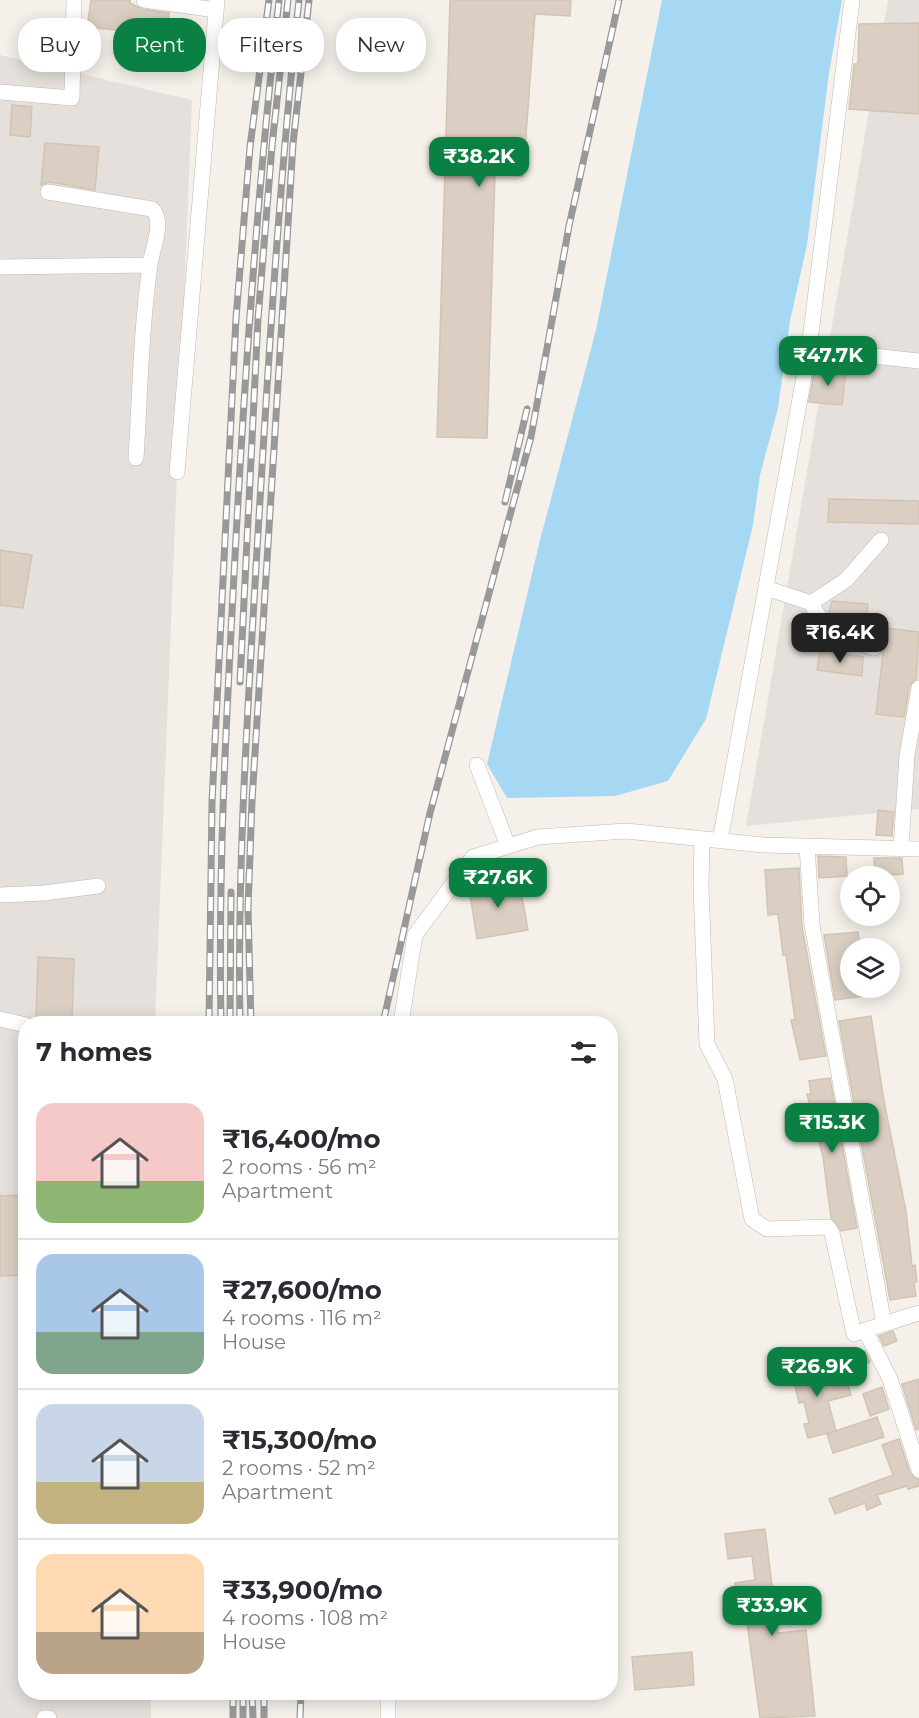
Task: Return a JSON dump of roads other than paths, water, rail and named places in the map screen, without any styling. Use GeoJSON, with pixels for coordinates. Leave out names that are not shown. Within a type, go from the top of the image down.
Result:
{"type":"FeatureCollection","features":[{"type":"Feature","properties":{"kind":"street"},"geometry":{"type":"LineString","coordinates":[[0,92],[72,98],[74,0]]}},
{"type":"Feature","properties":{"kind":"street"},"geometry":{"type":"LineString","coordinates":[[144,0],[217,5],[177,472]]}},
{"type":"Feature","properties":{"kind":"street"},"geometry":{"type":"LineString","coordinates":[[720,841],[809,349],[852,0]]}},
{"type":"Feature","properties":{"kind":"street"},"geometry":{"type":"LineString","coordinates":[[48,192],[152,208],[157,214],[158,222],[150,265],[136,458]]}},
{"type":"Feature","properties":{"kind":"street"},"geometry":{"type":"LineString","coordinates":[[0,267],[150,265]]}},
{"type":"Feature","properties":{"kind":"street"},"geometry":{"type":"LineString","coordinates":[[809,349],[919,361]]}},
{"type":"Feature","properties":{"kind":"street"},"geometry":{"type":"LineString","coordinates":[[811,603],[846,580],[881,540]]}},
{"type":"Feature","properties":{"kind":"street"},"geometry":{"type":"LineString","coordinates":[[766,588],[811,603],[819,620],[834,633],[874,648]]}},
{"type":"Feature","properties":{"kind":"street"},"geometry":{"type":"LineString","coordinates":[[901,849],[907,754],[919,688]]}},
{"type":"Feature","properties":{"kind":"street"},"geometry":{"type":"LineString","coordinates":[[477,765],[508,846]]}},
{"type":"Feature","properties":{"kind":"street"},"geometry":{"type":"LineString","coordinates":[[402,1016],[415,935],[473,857],[538,837],[626,831],[720,841],[919,849]]}},
{"type":"Feature","properties":{"kind":"street"},"geometry":{"type":"LineString","coordinates":[[702,839],[701,887],[707,1044],[725,1079],[752,1219],[767,1229],[828,1227],[832,1233],[854,1334],[919,1313]]}},
{"type":"Feature","properties":{"kind":"street"},"geometry":{"type":"LineString","coordinates":[[807,846],[812,925],[884,1324]]}},
{"type":"Feature","properties":{"kind":"street"},"geometry":{"type":"LineString","coordinates":[[0,895],[44,893],[98,886]]}},
{"type":"Feature","properties":{"kind":"street"},"geometry":{"type":"LineString","coordinates":[[0,1019],[18,1023]]}},
{"type":"Feature","properties":{"kind":"street"},"geometry":{"type":"LineString","coordinates":[[865,1330],[890,1379],[918,1465]]}},
{"type":"Feature","properties":{"kind":"street"},"geometry":{"type":"LineString","coordinates":[[388,1700],[388,1718]]}},
{"type":"Feature","properties":{"kind":"street"},"geometry":{"type":"LineString","coordinates":[[44,1718],[49,1718]]}},
{"type":"Feature","properties":{"kind":"water"},"geometry":{"type":"Polygon","coordinates":[[[662,0],[842,0],[829,73],[807,245],[790,321],[778,408],[760,475],[753,525],[706,719],[668,781],[615,796],[507,798],[487,764],[540,540],[596,330],[662,0]]]}},
{"type":"Feature","properties":{"kind":"railway"},"geometry":{"type":"LineString","coordinates":[[209,1016],[212,802],[236,318],[250,147],[269,0]]}},
{"type":"Feature","properties":{"kind":"railway"},"geometry":{"type":"LineString","coordinates":[[221,1016],[223,799],[238,503],[258,215],[279,0]]}},
{"type":"Feature","properties":{"kind":"railway"},"geometry":{"type":"LineString","coordinates":[[240,682],[258,319],[272,146],[288,0]]}},
{"type":"Feature","properties":{"kind":"railway"},"geometry":{"type":"LineString","coordinates":[[240,1016],[240,905],[250,668],[275,275],[299,0]]}},
{"type":"Feature","properties":{"kind":"railway"},"geometry":{"type":"LineString","coordinates":[[251,1016],[248,908],[252,801],[293,144],[309,0]]}},
{"type":"Feature","properties":{"kind":"railway"},"geometry":{"type":"LineString","coordinates":[[385,1016],[430,813],[531,437],[569,226],[619,0]]}},
{"type":"Feature","properties":{"kind":"railway"},"geometry":{"type":"LineString","coordinates":[[505,502],[527,409]]}},
{"type":"Feature","properties":{"kind":"railway"},"geometry":{"type":"LineString","coordinates":[[230,1016],[231,892]]}},
{"type":"Feature","properties":{"kind":"railway"},"geometry":{"type":"LineString","coordinates":[[233,1700],[233,1718]]}},
{"type":"Feature","properties":{"kind":"railway"},"geometry":{"type":"LineString","coordinates":[[243,1700],[243,1718]]}},
{"type":"Feature","properties":{"kind":"railway"},"geometry":{"type":"LineString","coordinates":[[252,1700],[253,1718]]}},
{"type":"Feature","properties":{"kind":"railway"},"geometry":{"type":"LineString","coordinates":[[264,1700],[264,1718]]}},
{"type":"Feature","properties":{"kind":"railway"},"geometry":{"type":"LineString","coordinates":[[300,1718],[301,1700]]}}]}
